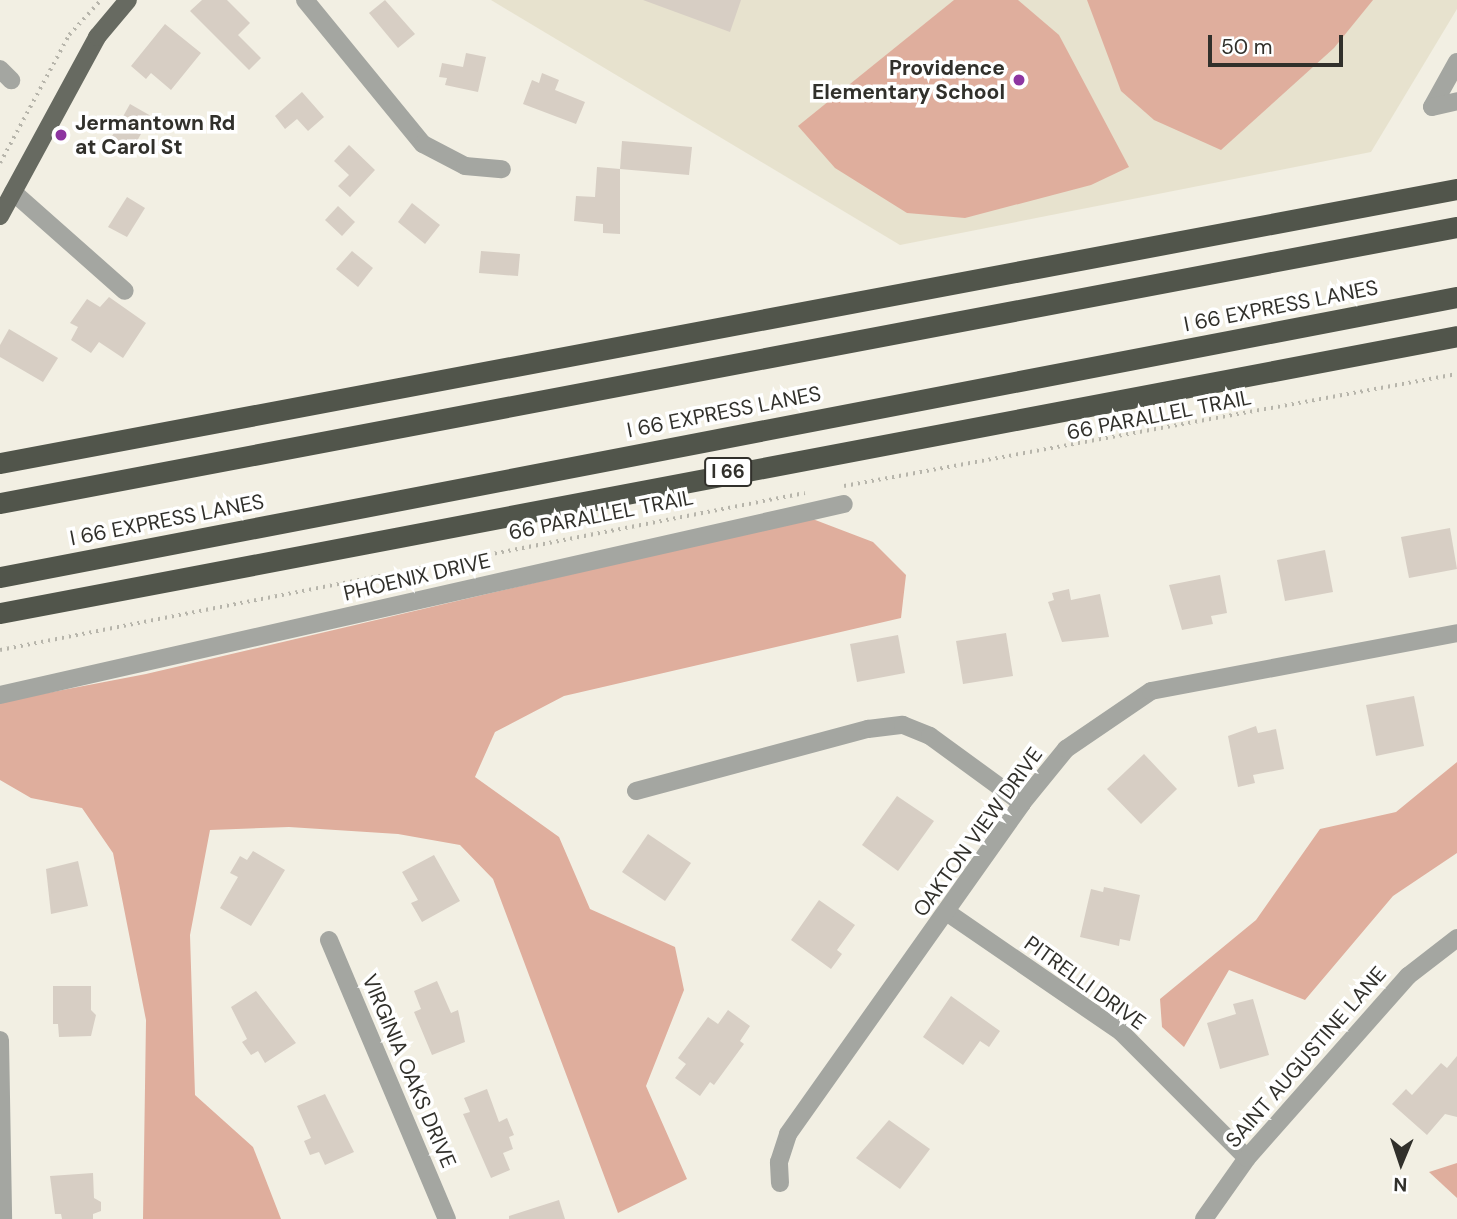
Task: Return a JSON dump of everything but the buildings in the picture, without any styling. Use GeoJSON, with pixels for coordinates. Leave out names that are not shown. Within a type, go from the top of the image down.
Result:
{"type":"FeatureCollection","features":[{"type":"Feature","properties":{"kind":"highway"},"geometry":{"type":"LineString","coordinates":[[0,463],[1457,189]]}},
{"type":"Feature","properties":{"kind":"highway"},"geometry":{"type":"LineString","coordinates":[[0,503],[1457,227]]}},
{"type":"Feature","properties":{"kind":"highway","name":"I 66 EXPRESS LANES"},"geometry":{"type":"LineString","coordinates":[[0,577],[1457,297]]}},
{"type":"Feature","properties":{"kind":"highway","name":"I 66"},"geometry":{"type":"LineString","coordinates":[[0,613],[1457,337]]}},
{"type":"Feature","properties":{"kind":"main road"},"geometry":{"type":"LineString","coordinates":[[0,216],[97,37],[128,0]]}},
{"type":"Feature","properties":{"kind":"street"},"geometry":{"type":"LineString","coordinates":[[304,0],[422,144],[465,166],[502,169]]}},
{"type":"Feature","properties":{"kind":"street"},"geometry":{"type":"LineString","coordinates":[[1457,62],[1432,107],[1457,101]]}},
{"type":"Feature","properties":{"kind":"street"},"geometry":{"type":"LineString","coordinates":[[13,192],[125,291]]}},
{"type":"Feature","properties":{"kind":"street","name":"PHOENIX DRIVE"},"geometry":{"type":"LineString","coordinates":[[0,695],[844,504]]}},
{"type":"Feature","properties":{"kind":"street","name":"OAKTON VIEW DRIVE"},"geometry":{"type":"LineString","coordinates":[[780,1183],[779,1163],[788,1134],[948,913],[1022,803],[1066,749],[1151,691],[1457,633]]}},
{"type":"Feature","properties":{"kind":"street"},"geometry":{"type":"LineString","coordinates":[[636,791],[868,729],[903,725],[930,736],[1022,803]]}},
{"type":"Feature","properties":{"kind":"street","name":"PITRELLI DRIVE"},"geometry":{"type":"LineString","coordinates":[[948,913],[1121,1032],[1247,1158]]}},
{"type":"Feature","properties":{"kind":"street","name":"SAINT AUGUSTINE LANE"},"geometry":{"type":"LineString","coordinates":[[1204,1219],[1247,1158],[1408,976],[1457,938]]}},
{"type":"Feature","properties":{"kind":"street","name":"VIRGINIA OAKS DRIVE"},"geometry":{"type":"LineString","coordinates":[[329,940],[447,1219]]}},
{"type":"Feature","properties":{"kind":"street"},"geometry":{"type":"LineString","coordinates":[[0,1040],[3,1219]]}},
{"type":"Feature","properties":{"kind":"path"},"geometry":{"type":"LineString","coordinates":[[0,163],[69,35],[101,0]]}},
{"type":"Feature","properties":{"kind":"path","name":"66 PARALLEL TRAIL"},"geometry":{"type":"LineString","coordinates":[[831,488],[1457,374]]}},
{"type":"Feature","properties":{"kind":"path","name":"66 PARALLEL TRAIL"},"geometry":{"type":"LineString","coordinates":[[0,650],[818,491]]}},
{"type":"Feature","properties":{"kind":"shaded area","name":"Providence Elementary School"},"geometry":{"type":"Polygon","coordinates":[[[491,0],[1457,0],[1457,9],[1371,152],[900,245],[491,0]]]}},
{"type":"Feature","properties":{"kind":"shaded area"},"geometry":{"type":"Polygon","coordinates":[[[954,0],[1018,0],[1059,35],[1129,167],[1091,185],[965,218],[907,213],[835,168],[798,126],[954,0]]]}},
{"type":"Feature","properties":{"kind":"shaded area"},"geometry":{"type":"Polygon","coordinates":[[[1087,0],[1373,0],[1334,48],[1221,150],[1154,120],[1121,91],[1087,0]]]}},
{"type":"Feature","properties":{"kind":"shaded area"},"geometry":{"type":"Polygon","coordinates":[[[810,518],[873,542],[906,575],[901,618],[564,696],[495,732],[475,777],[559,837],[590,909],[675,947],[684,990],[646,1086],[687,1179],[618,1213],[493,879],[460,845],[398,834],[289,827],[210,830],[190,935],[195,1095],[253,1147],[281,1219],[143,1219],[146,1020],[113,853],[82,808],[31,798],[0,780],[0,702],[146,674],[810,518]]]}},
{"type":"Feature","properties":{"kind":"shaded area"},"geometry":{"type":"Polygon","coordinates":[[[1457,762],[1457,853],[1393,896],[1305,1000],[1229,970],[1184,1047],[1162,1027],[1160,999],[1256,920],[1320,829],[1396,812],[1457,762]]]}},
{"type":"Feature","properties":{"kind":"shaded area"},"geometry":{"type":"Polygon","coordinates":[[[1457,1163],[1457,1198],[1429,1172],[1457,1163]]]}},
{"type":"Feature","properties":{"kind":"place","name":"Providence Elementary School"},"geometry":{"type":"Point","coordinates":[1019,80]}},
{"type":"Feature","properties":{"kind":"place","name":"Jermantown Rd at Carol St"},"geometry":{"type":"Point","coordinates":[61,135]}}]}
